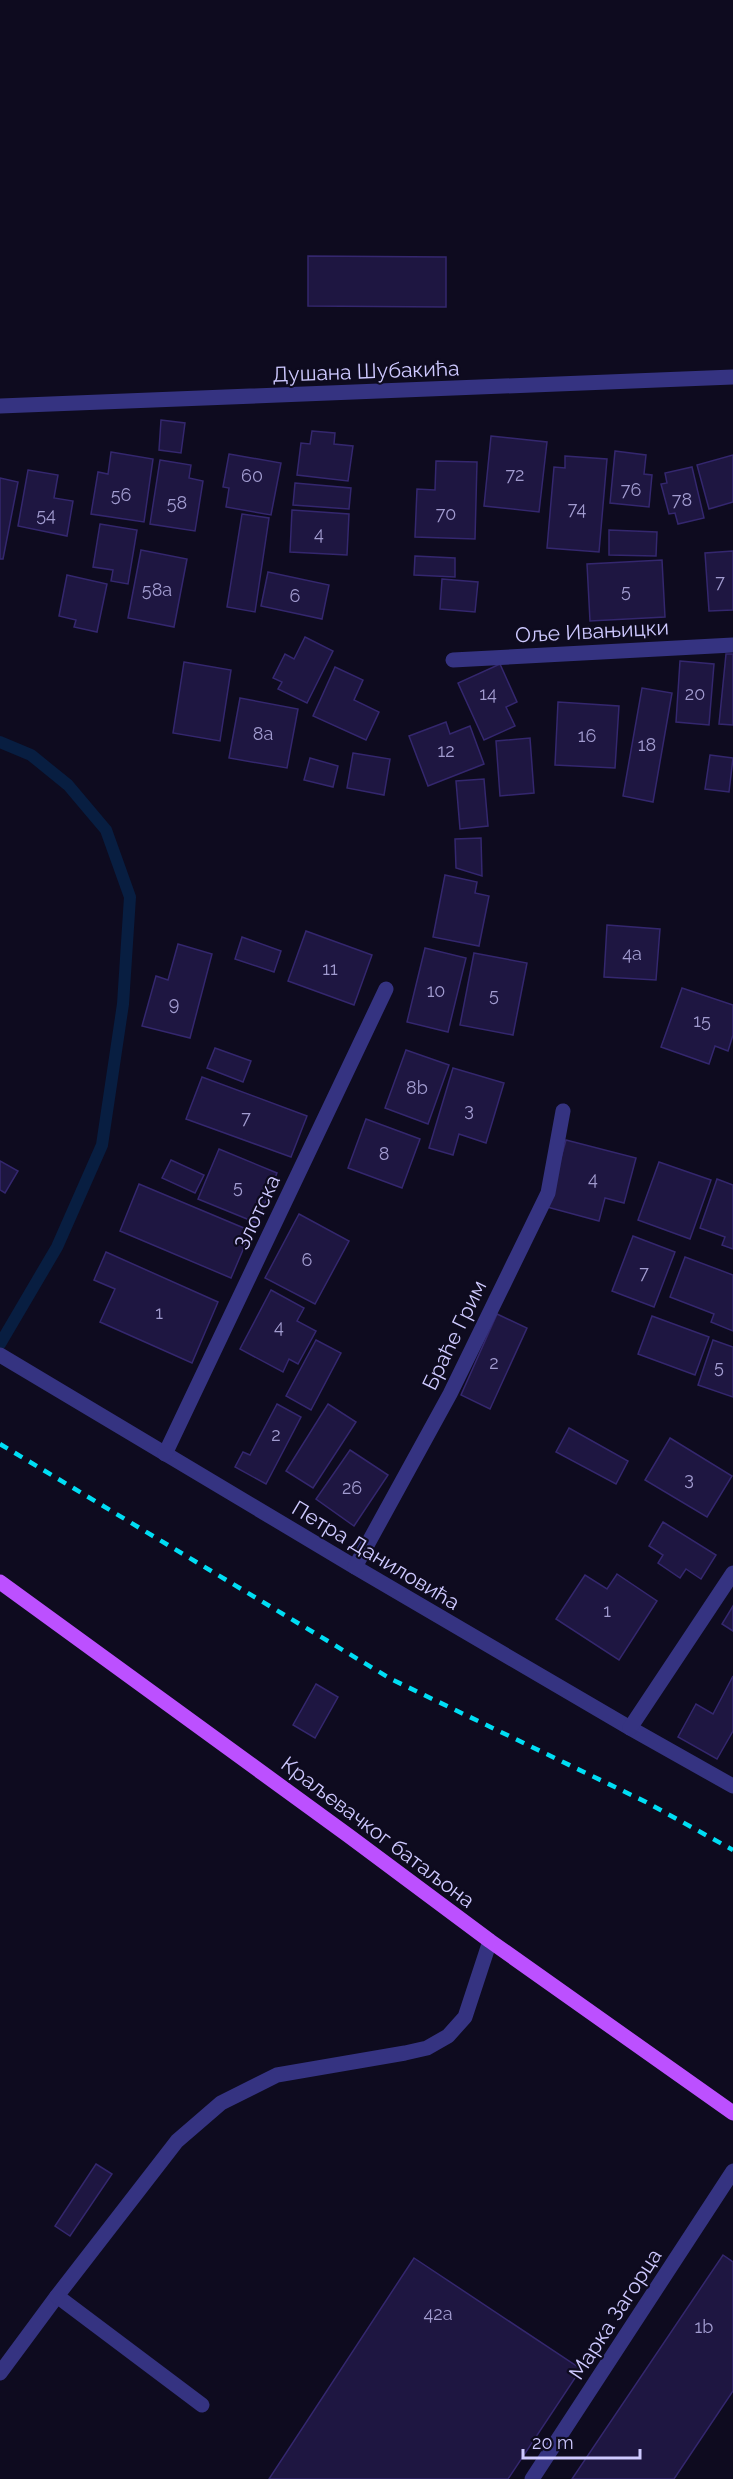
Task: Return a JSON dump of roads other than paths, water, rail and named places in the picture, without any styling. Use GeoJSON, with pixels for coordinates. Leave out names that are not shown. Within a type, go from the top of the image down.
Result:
{"type":"FeatureCollection","features":[{"type":"Feature","properties":{"kind":"main road","name":"Краљевачког батаљона"},"geometry":{"type":"LineString","coordinates":[[0,1582],[490,1941],[733,2113]]}},
{"type":"Feature","properties":{"kind":"street","name":"Душана Шубакића"},"geometry":{"type":"LineString","coordinates":[[0,406],[733,378]]}},
{"type":"Feature","properties":{"kind":"street","name":"Оље Ивањицки"},"geometry":{"type":"LineString","coordinates":[[453,660],[733,645]]}},
{"type":"Feature","properties":{"kind":"street","name":"Злотска"},"geometry":{"type":"LineString","coordinates":[[165,1454],[386,989]]}},
{"type":"Feature","properties":{"kind":"street","name":"Браће Грим"},"geometry":{"type":"LineString","coordinates":[[355,1567],[450,1394],[548,1193],[563,1111]]}},
{"type":"Feature","properties":{"kind":"street","name":"Петра Даниловића"},"geometry":{"type":"LineString","coordinates":[[7,1359],[355,1567],[733,1786]]}},
{"type":"Feature","properties":{"kind":"street"},"geometry":{"type":"LineString","coordinates":[[630,1728],[733,1573]]}},
{"type":"Feature","properties":{"kind":"street"},"geometry":{"type":"LineString","coordinates":[[0,2373],[177,2141],[221,2103],[277,2076],[427,2048],[448,2036],[465,2017],[490,1941]]}},
{"type":"Feature","properties":{"kind":"street","name":"Марка Загорца"},"geometry":{"type":"LineString","coordinates":[[532,2479],[733,2171]]}},
{"type":"Feature","properties":{"kind":"street"},"geometry":{"type":"LineString","coordinates":[[57,2296],[202,2405]]}},
{"type":"Feature","properties":{"kind":"waterway"},"geometry":{"type":"LineString","coordinates":[[0,742],[31,755],[68,785],[106,830],[130,897],[123,1004],[102,1145],[57,1247],[0,1344]]}},
{"type":"Feature","properties":{"kind":"railway"},"geometry":{"type":"LineString","coordinates":[[0,1444],[391,1679],[646,1802],[733,1850]]}}]}
